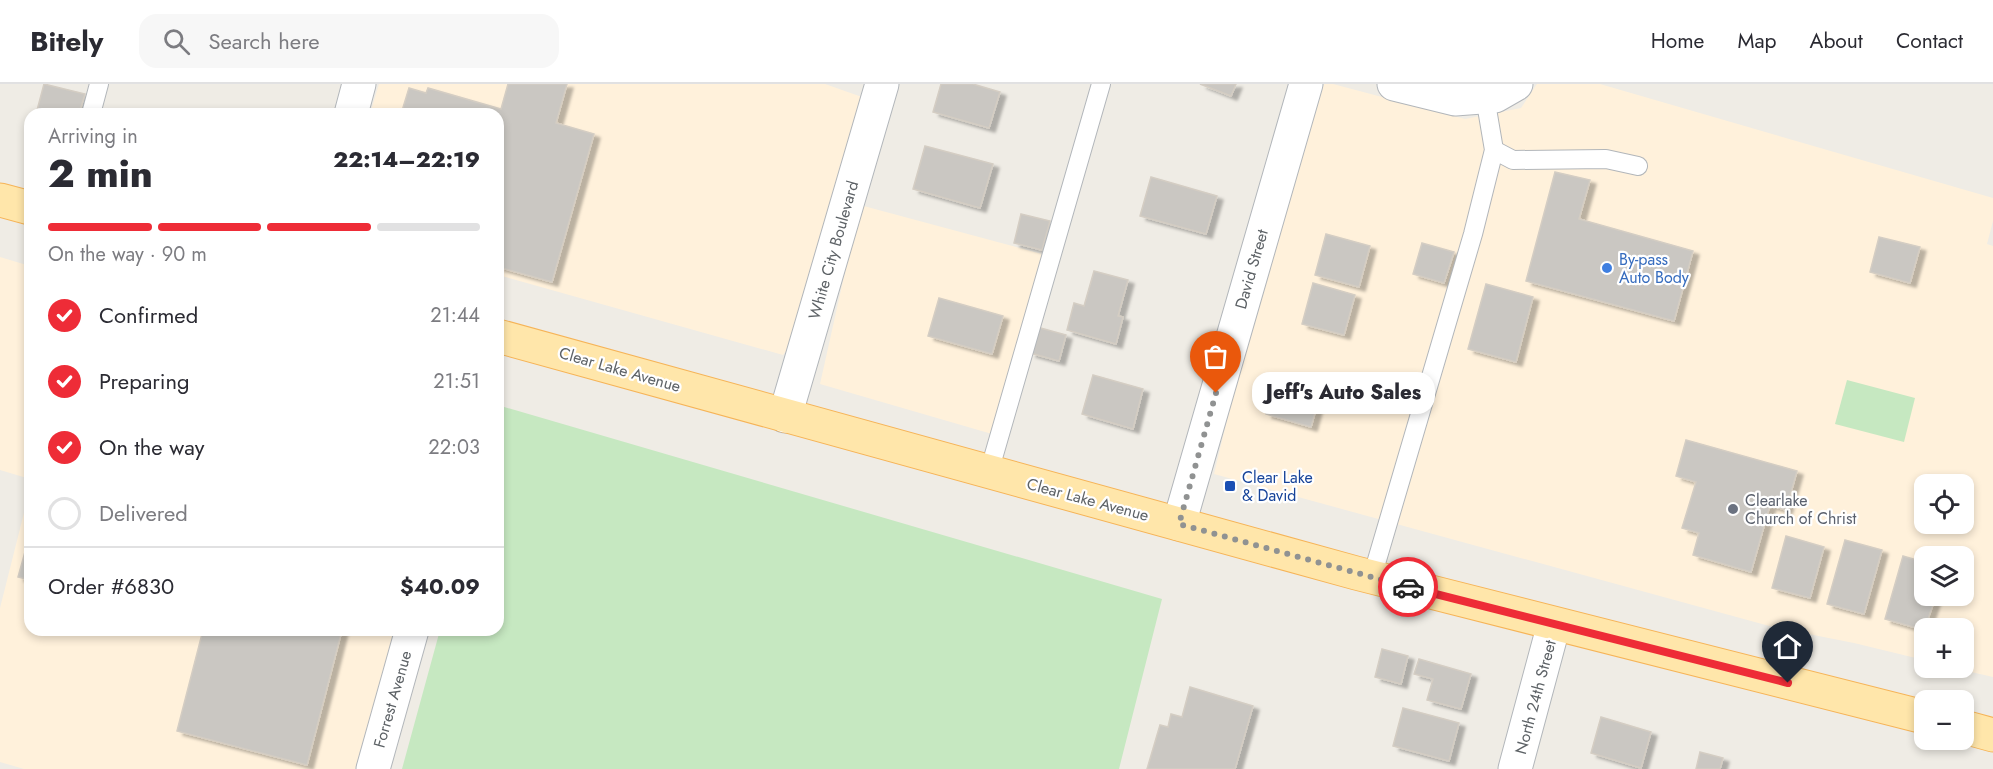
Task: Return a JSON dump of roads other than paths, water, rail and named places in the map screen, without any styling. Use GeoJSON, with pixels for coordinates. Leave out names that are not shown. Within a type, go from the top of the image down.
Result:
{"type":"FeatureCollection","features":[{"type":"Feature","properties":{"kind":"main road"},"geometry":{"type":"LineString","coordinates":[[0,200],[24,206]]}},
{"type":"Feature","properties":{"kind":"main road","name":"Clear Lake Avenue"},"geometry":{"type":"LineString","coordinates":[[504,339],[1372,577],[1914,714]]}},
{"type":"Feature","properties":{"kind":"main road"},"geometry":{"type":"LineString","coordinates":[[1974,730],[1993,735]]}},
{"type":"Feature","properties":{"kind":"street"},"geometry":{"type":"LineString","coordinates":[[353,108],[359,84]]}},
{"type":"Feature","properties":{"kind":"street","name":"White City Boulevard"},"geometry":{"type":"LineString","coordinates":[[785,416],[882,84]]}},
{"type":"Feature","properties":{"kind":"street","name":"David Street"},"geometry":{"type":"LineString","coordinates":[[1179,524],[1306,84]]}},
{"type":"Feature","properties":{"kind":"street"},"geometry":{"type":"LineString","coordinates":[[1394,84],[1455,99],[1496,96],[1516,84]]}},
{"type":"Feature","properties":{"kind":"street","name":"North 24th Street"},"geometry":{"type":"LineString","coordinates":[[1515,769],[1554,624]]}},
{"type":"Feature","properties":{"kind":"street","name":"Forrest Avenue"},"geometry":{"type":"LineString","coordinates":[[373,769],[410,636]]}},
{"type":"Feature","properties":{"kind":"lane"},"geometry":{"type":"LineString","coordinates":[[93,108],[99,84]]}},
{"type":"Feature","properties":{"kind":"lane"},"geometry":{"type":"LineString","coordinates":[[989,472],[1101,84]]}},
{"type":"Feature","properties":{"kind":"lane"},"geometry":{"type":"LineString","coordinates":[[1372,577],[1473,234],[1494,150],[1485,97]]}},
{"type":"Feature","properties":{"kind":"lane"},"geometry":{"type":"LineString","coordinates":[[1494,150],[1513,160],[1606,159],[1638,166]]}},
{"type":"Feature","properties":{"kind":"place","name":"By-pass Auto Body"},"geometry":{"type":"Point","coordinates":[1607,268]}},
{"type":"Feature","properties":{"kind":"place","name":"Jeff's Auto Sales"},"geometry":{"type":"Point","coordinates":[1216,393]}},
{"type":"Feature","properties":{"kind":"place","name":"Clear Lake & David"},"geometry":{"type":"Point","coordinates":[1230,486]}},
{"type":"Feature","properties":{"kind":"place","name":"Clearlake Church of Christ"},"geometry":{"type":"Point","coordinates":[1733,509]}}]}
